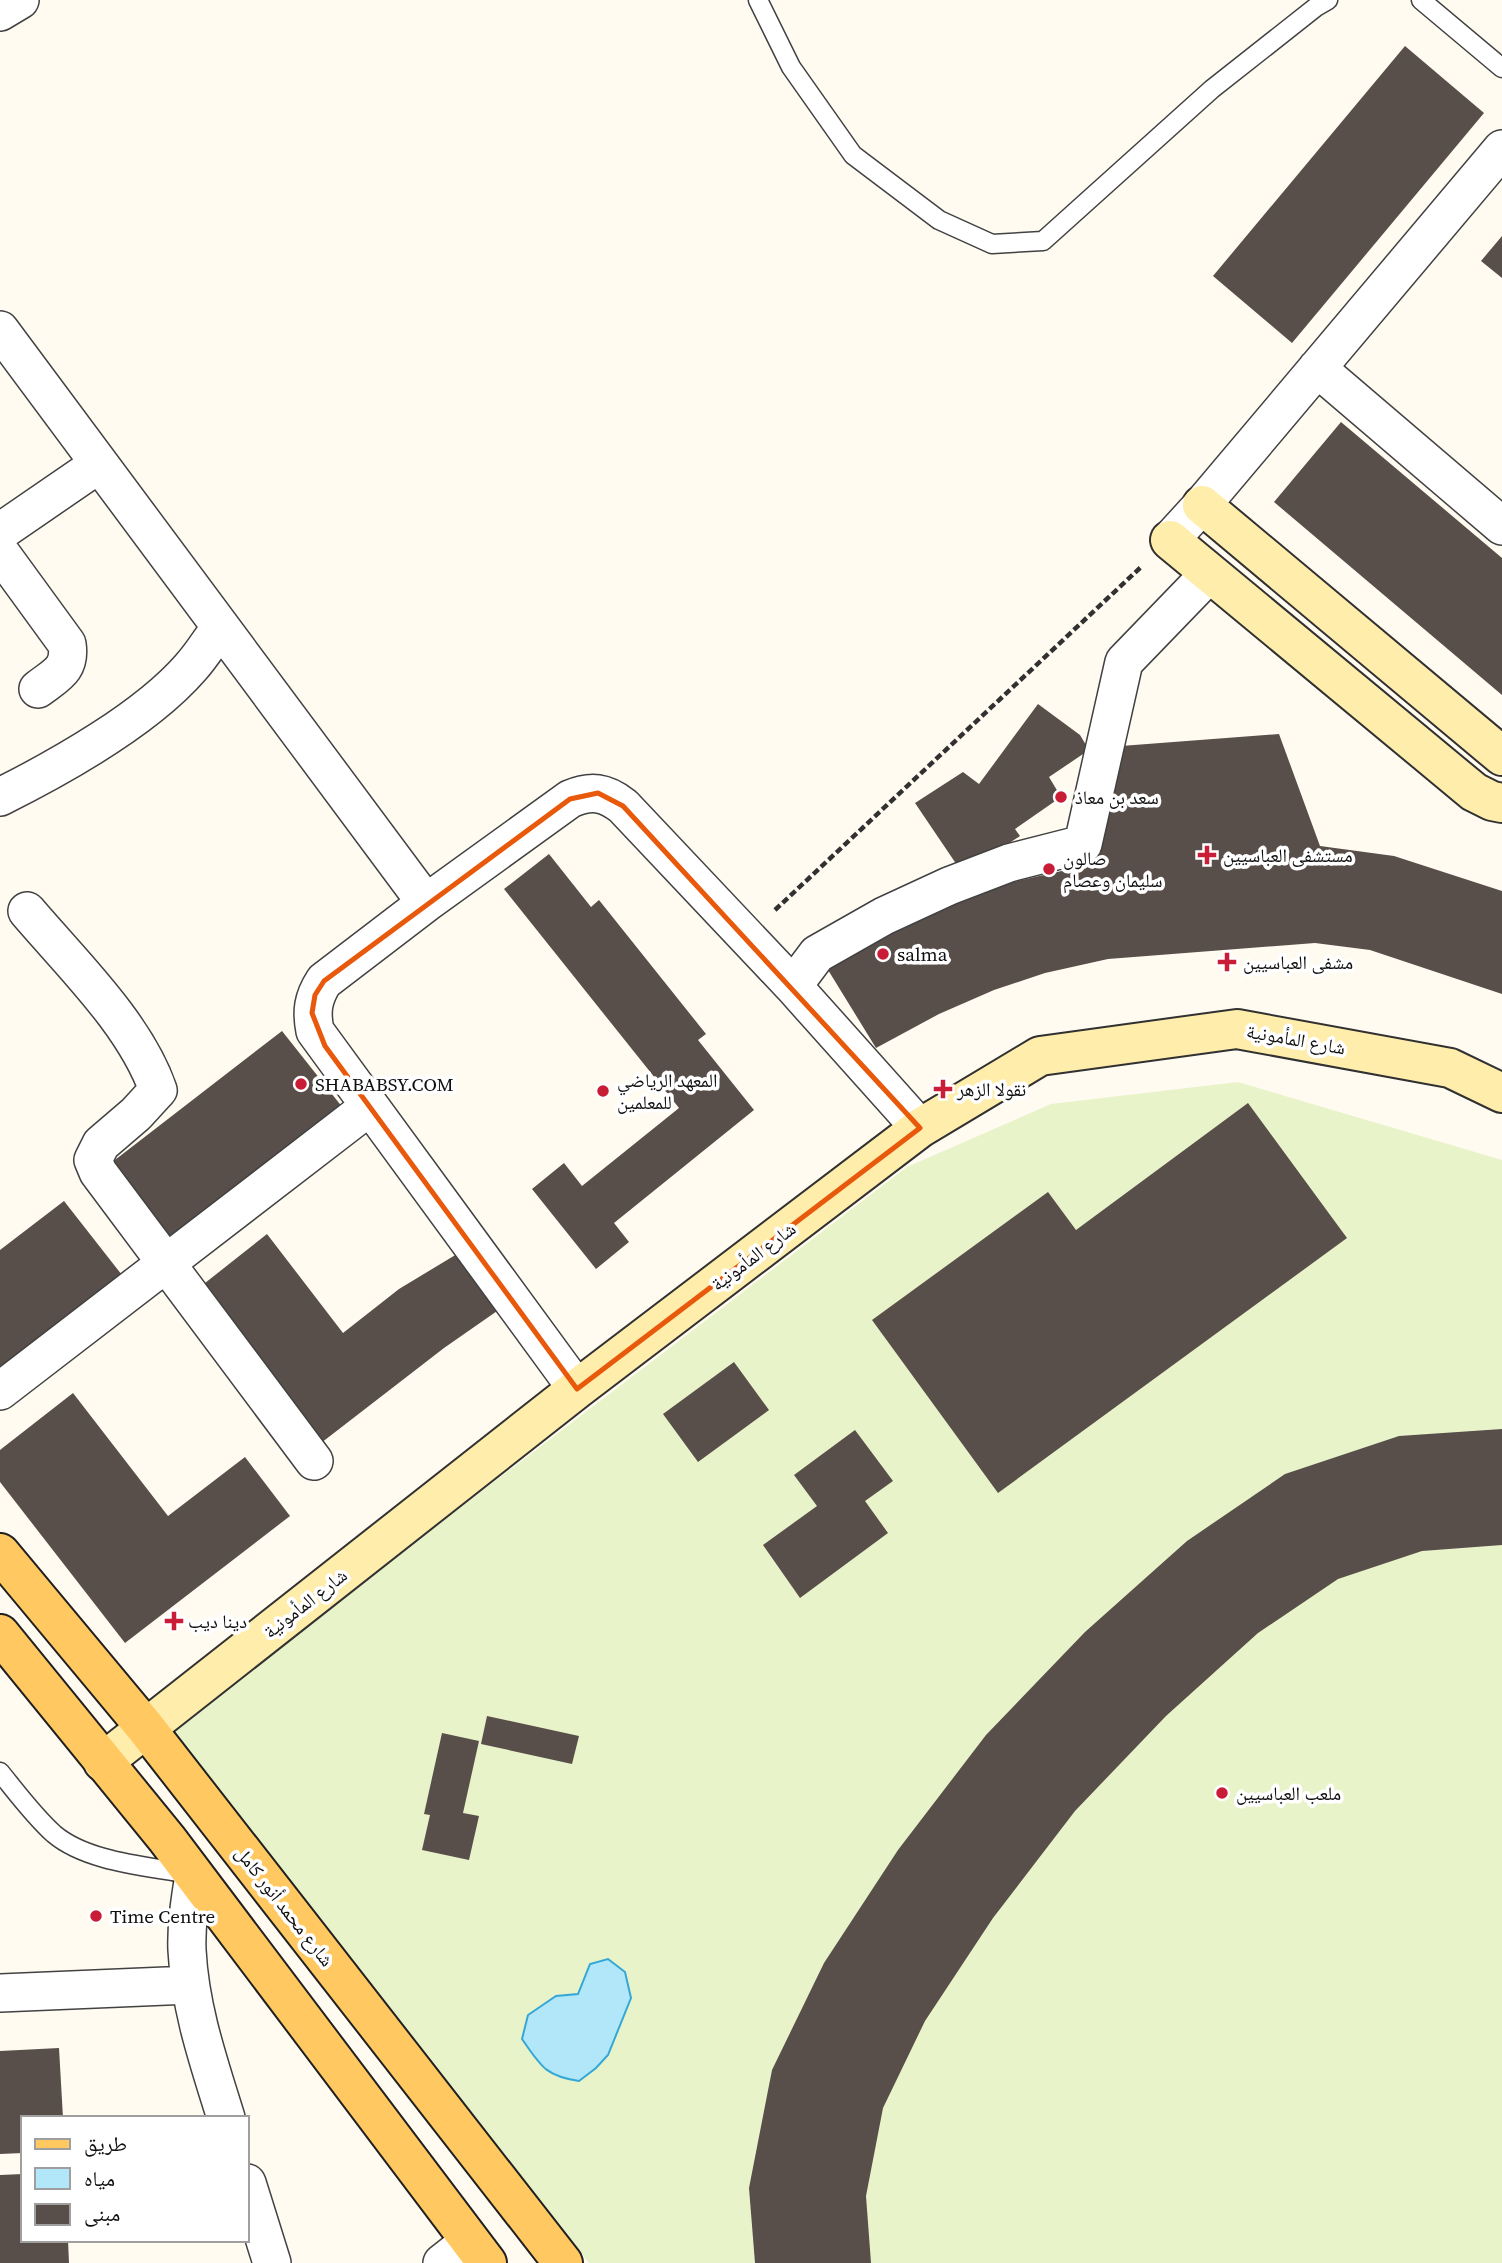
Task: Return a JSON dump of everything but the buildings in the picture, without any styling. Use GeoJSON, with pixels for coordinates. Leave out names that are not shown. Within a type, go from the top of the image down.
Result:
{"type":"FeatureCollection","features":[{"type":"Feature","properties":{"kind":"main road","name":"شارع محمد أنور كامل"},"geometry":{"type":"LineString","coordinates":[[0,1553],[145,1727],[563,2263]]}},
{"type":"Feature","properties":{"kind":"main road"},"geometry":{"type":"LineString","coordinates":[[0,1634],[194,1875],[466,2256]]}},
{"type":"Feature","properties":{"kind":"street"},"geometry":{"type":"LineString","coordinates":[[0,12],[20,0]]}},
{"type":"Feature","properties":{"kind":"street"},"geometry":{"type":"LineString","coordinates":[[1502,149],[1170,540],[1474,792],[1492,802],[1502,803]]}},
{"type":"Feature","properties":{"kind":"street"},"geometry":{"type":"LineString","coordinates":[[0,330],[426,903]]}},
{"type":"Feature","properties":{"kind":"street"},"geometry":{"type":"LineString","coordinates":[[1317,368],[1502,526]]}},
{"type":"Feature","properties":{"kind":"street"},"geometry":{"type":"LineString","coordinates":[[0,532],[99,464]]}},
{"type":"Feature","properties":{"kind":"street"},"geometry":{"type":"LineString","coordinates":[[1202,505],[1502,756]]}},
{"type":"Feature","properties":{"kind":"street"},"geometry":{"type":"LineString","coordinates":[[0,552],[67,644],[69,655],[64,669],[38,689]]}},
{"type":"Feature","properties":{"kind":"street"},"geometry":{"type":"LineString","coordinates":[[793,986],[817,954],[884,916],[949,886],[1009,863],[1083,844],[1124,662],[1210,573]]}},
{"type":"Feature","properties":{"kind":"street"},"geometry":{"type":"LineString","coordinates":[[0,797],[48,773],[135,717],[191,668],[220,628]]}},
{"type":"Feature","properties":{"kind":"street"},"geometry":{"type":"LineString","coordinates":[[577,1390],[315,1031],[312,1013],[315,995],[324,981],[426,903],[570,799],[584,793],[611,797],[793,986],[920,1128]]}},
{"type":"Feature","properties":{"kind":"street"},"geometry":{"type":"LineString","coordinates":[[27,911],[124,1025],[158,1090],[136,1114],[101,1144],[93,1160],[98,1172],[314,1461]]}},
{"type":"Feature","properties":{"kind":"street","name":"شارع المأمونية"},"geometry":{"type":"LineString","coordinates":[[103,1762],[577,1390],[920,1128],[1040,1056],[1237,1029],[1450,1068],[1502,1094]]}},
{"type":"Feature","properties":{"kind":"street"},"geometry":{"type":"LineString","coordinates":[[0,1391],[369,1107]]}},
{"type":"Feature","properties":{"kind":"street"},"geometry":{"type":"LineString","coordinates":[[194,1875],[187,1948],[190,1985],[196,2019],[225,2116]]}},
{"type":"Feature","properties":{"kind":"street"},"geometry":{"type":"LineString","coordinates":[[0,1993],[190,1985]]}},
{"type":"Feature","properties":{"kind":"street"},"geometry":{"type":"LineString","coordinates":[[248,2186],[272,2263]]}},
{"type":"Feature","properties":{"kind":"lane"},"geometry":{"type":"LineString","coordinates":[[758,0],[791,67],[853,155],[939,220],[992,244],[1043,241],[1212,89],[1328,0]]}},
{"type":"Feature","properties":{"kind":"lane"},"geometry":{"type":"LineString","coordinates":[[1421,0],[1502,68]]}},
{"type":"Feature","properties":{"kind":"lane"},"geometry":{"type":"LineString","coordinates":[[0,1772],[42,1822],[68,1844],[99,1856],[194,1875]]}},
{"type":"Feature","properties":{"kind":"path"},"geometry":{"type":"LineString","coordinates":[[746,937],[1170,540]]}},
{"type":"Feature","properties":{"kind":"highlighted area"},"geometry":{"type":"Polygon","coordinates":[[[598,793],[623,806],[920,1128],[577,1389],[325,1046],[312,1013],[315,995],[324,981],[570,799],[598,793]]]}},
{"type":"Feature","properties":{"kind":"green space"},"geometry":{"type":"Polygon","coordinates":[[[1238,1082],[1502,1160],[1502,2263],[589,2263],[171,1728],[907,1167],[1051,1104],[1238,1082]]]}},
{"type":"Feature","properties":{"kind":"water"},"geometry":{"type":"Polygon","coordinates":[[[608,1959],[625,1972],[631,1998],[608,2055],[579,2081],[551,2073],[539,2063],[522,2039],[528,2015],[556,1996],[578,1994],[590,1964],[608,1959]]]}},
{"type":"Feature","properties":{"kind":"place","name":"سعد بن معاذ"},"geometry":{"type":"Point","coordinates":[1061,797]}},
{"type":"Feature","properties":{"kind":"place","name":"مستشفى العباسيين"},"geometry":{"type":"Point","coordinates":[1207,855]}},
{"type":"Feature","properties":{"kind":"place","name":"صالون سليمان وعصام"},"geometry":{"type":"Point","coordinates":[1049,869]}},
{"type":"Feature","properties":{"kind":"place","name":"salma"},"geometry":{"type":"Point","coordinates":[883,954]}},
{"type":"Feature","properties":{"kind":"place","name":"مشفى العباسيين"},"geometry":{"type":"Point","coordinates":[1227,962]}},
{"type":"Feature","properties":{"kind":"place","name":"SHABABSY.COM"},"geometry":{"type":"Point","coordinates":[301,1084]}},
{"type":"Feature","properties":{"kind":"place","name":"نقولا الزهر"},"geometry":{"type":"Point","coordinates":[943,1089]}},
{"type":"Feature","properties":{"kind":"place","name":"المعهد الرياضي للمعلمين"},"geometry":{"type":"Point","coordinates":[603,1091]}},
{"type":"Feature","properties":{"kind":"place","name":"دينا ديب"},"geometry":{"type":"Point","coordinates":[174,1621]}},
{"type":"Feature","properties":{"kind":"place","name":"ملعب العباسيين"},"geometry":{"type":"Point","coordinates":[1222,1793]}},
{"type":"Feature","properties":{"kind":"place","name":"Time Centre"},"geometry":{"type":"Point","coordinates":[96,1916]}}]}
